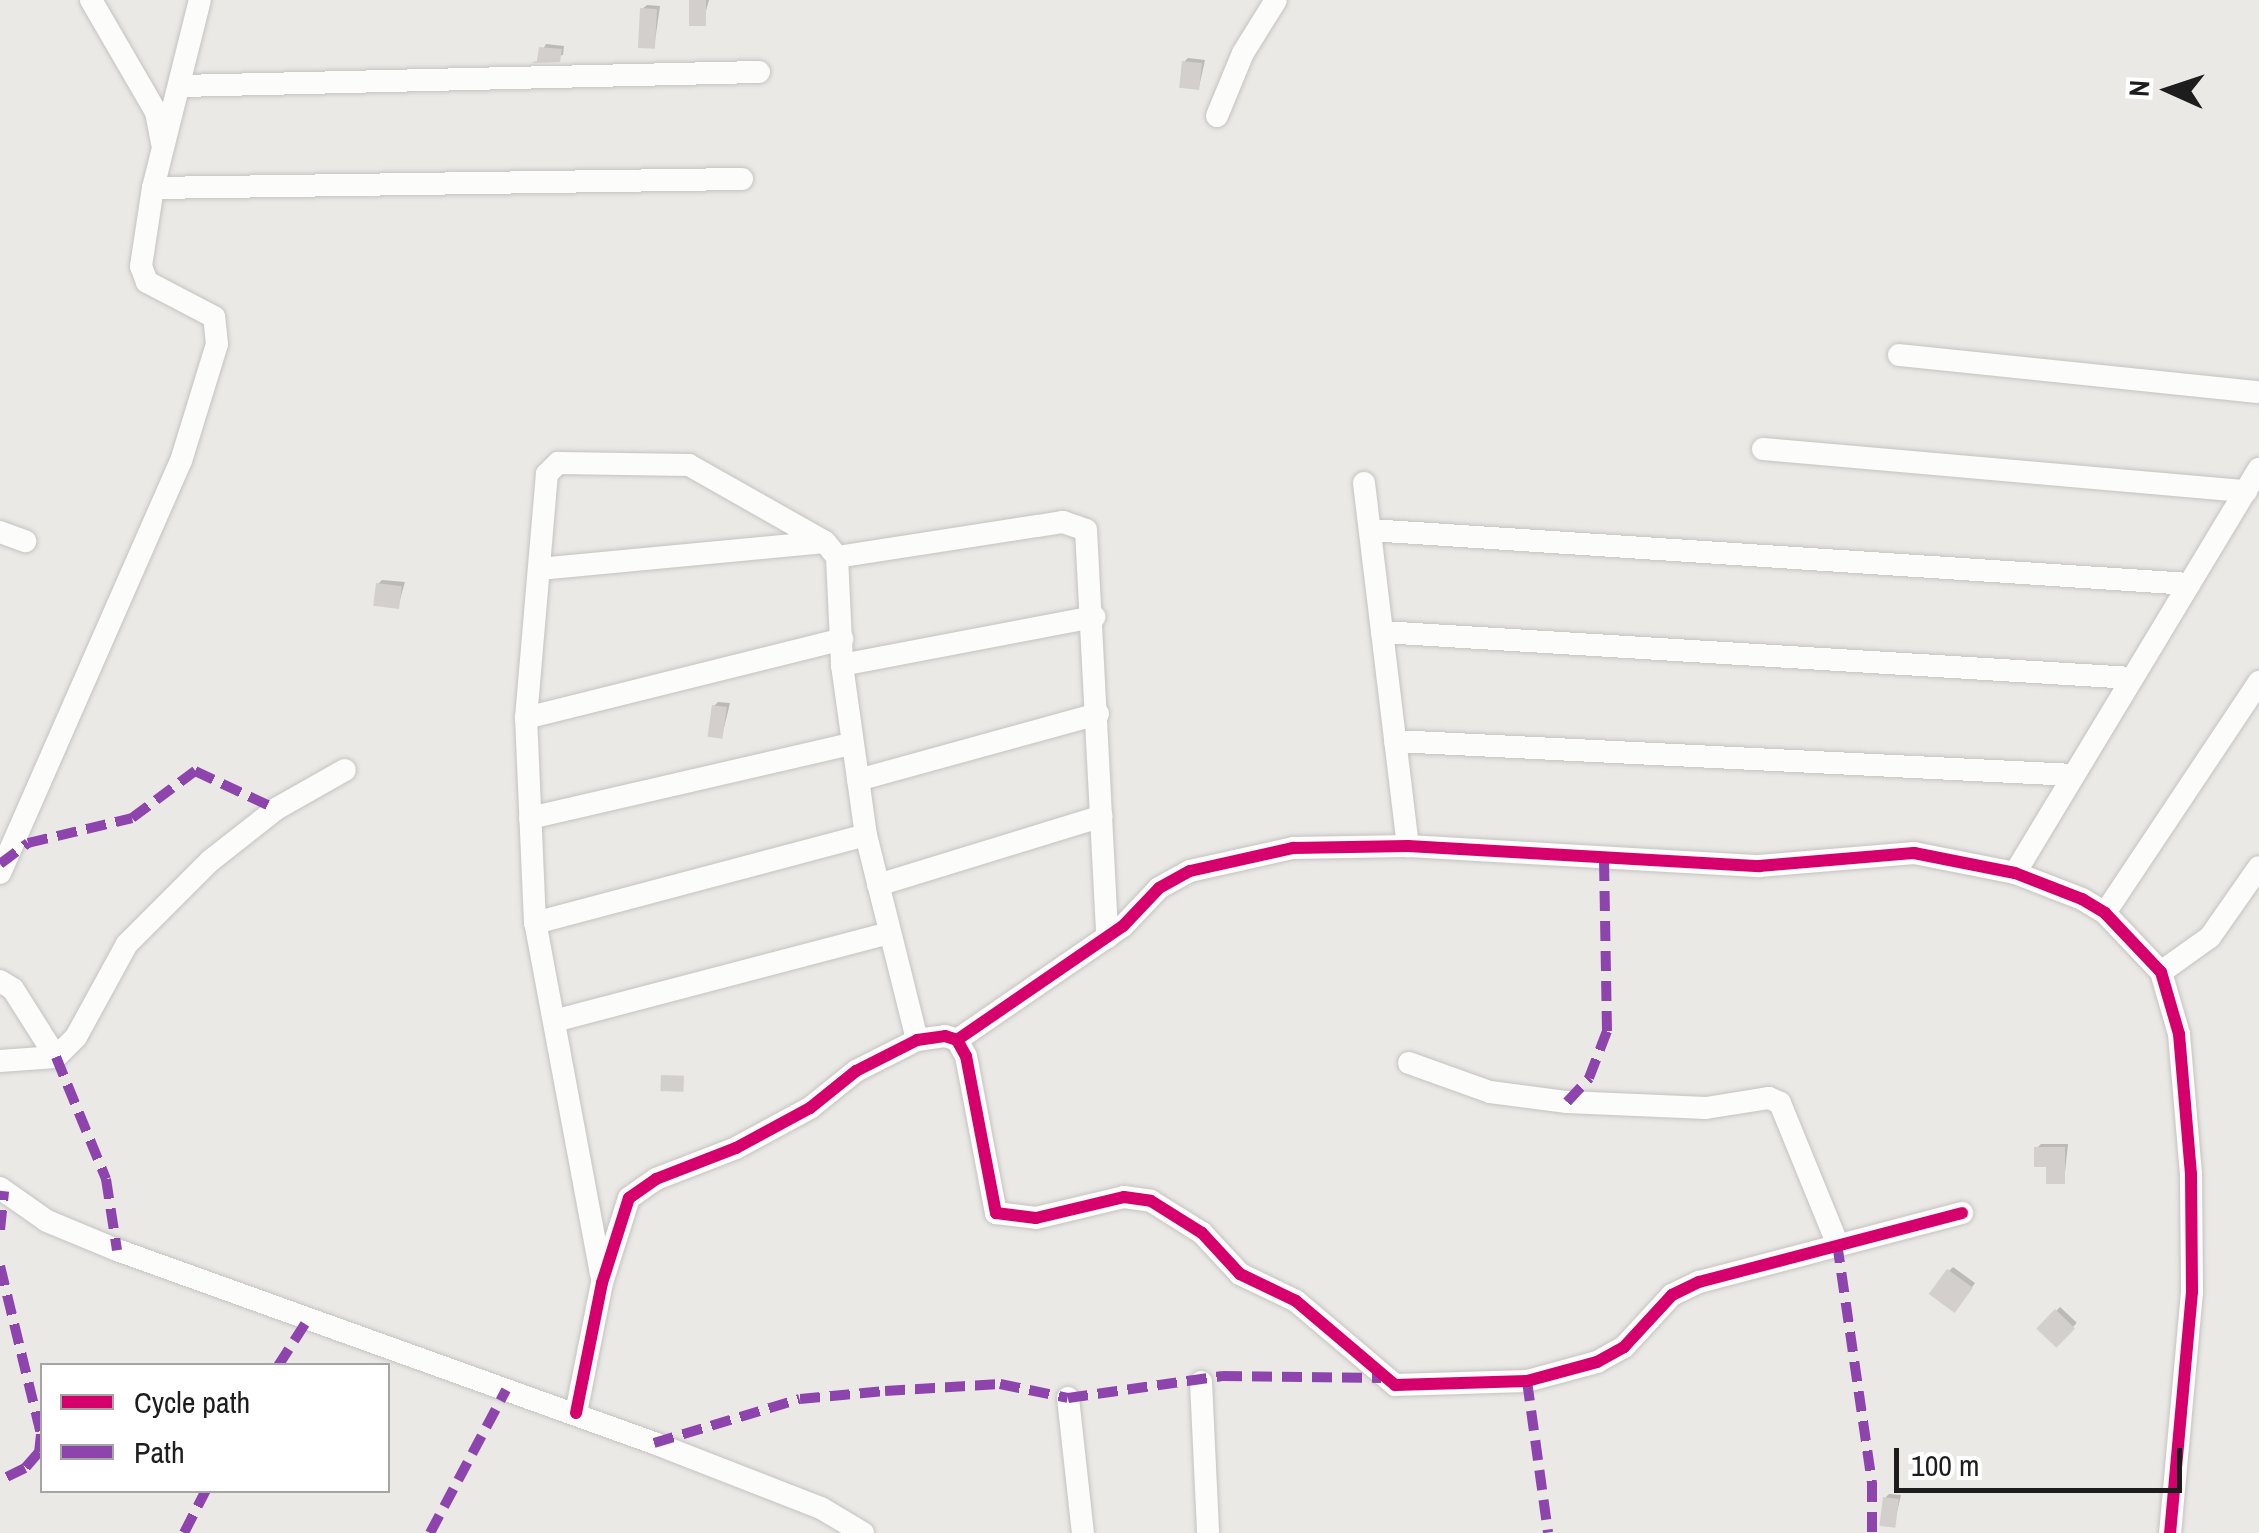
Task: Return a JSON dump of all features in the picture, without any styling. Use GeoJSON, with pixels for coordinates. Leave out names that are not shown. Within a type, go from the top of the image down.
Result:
{"type":"FeatureCollection","features":[{"type":"Feature","properties":{"kind":"street"},"geometry":{"type":"LineString","coordinates":[[90,0],[156,112],[163,151]]}},
{"type":"Feature","properties":{"kind":"street"},"geometry":{"type":"LineString","coordinates":[[0,873],[181,460],[217,344],[214,317],[147,282],[141,266],[152,188],[182,86],[200,0]]}},
{"type":"Feature","properties":{"kind":"street"},"geometry":{"type":"LineString","coordinates":[[1217,116],[1243,53],[1276,0]]}},
{"type":"Feature","properties":{"kind":"street"},"geometry":{"type":"LineString","coordinates":[[182,86],[759,72]]}},
{"type":"Feature","properties":{"kind":"street"},"geometry":{"type":"LineString","coordinates":[[152,188],[742,179]]}},
{"type":"Feature","properties":{"kind":"street"},"geometry":{"type":"LineString","coordinates":[[1899,356],[2259,392]]}},
{"type":"Feature","properties":{"kind":"street"},"geometry":{"type":"LineString","coordinates":[[1764,449],[2246,490]]}},
{"type":"Feature","properties":{"kind":"street"},"geometry":{"type":"LineString","coordinates":[[602,1283],[534,923],[526,718],[547,474],[558,463],[672,460],[831,550]]}},
{"type":"Feature","properties":{"kind":"street"},"geometry":{"type":"LineString","coordinates":[[2015,873],[2259,469]]}},
{"type":"Feature","properties":{"kind":"street"},"geometry":{"type":"LineString","coordinates":[[1364,483],[1408,846]]}},
{"type":"Feature","properties":{"kind":"street"},"geometry":{"type":"LineString","coordinates":[[539,569],[831,550],[1076,524],[1091,542],[1107,937]]}},
{"type":"Feature","properties":{"kind":"street"},"geometry":{"type":"LineString","coordinates":[[1370,530],[2189,584]]}},
{"type":"Feature","properties":{"kind":"street"},"geometry":{"type":"LineString","coordinates":[[0,532],[25,541]]}},
{"type":"Feature","properties":{"kind":"street"},"geometry":{"type":"LineString","coordinates":[[831,550],[842,665],[866,835],[917,1040]]}},
{"type":"Feature","properties":{"kind":"street"},"geometry":{"type":"LineString","coordinates":[[842,665],[1094,617]]}},
{"type":"Feature","properties":{"kind":"street"},"geometry":{"type":"LineString","coordinates":[[1382,632],[2132,678]]}},
{"type":"Feature","properties":{"kind":"street"},"geometry":{"type":"LineString","coordinates":[[526,718],[842,639]]}},
{"type":"Feature","properties":{"kind":"street"},"geometry":{"type":"LineString","coordinates":[[2105,912],[2259,682]]}},
{"type":"Feature","properties":{"kind":"street"},"geometry":{"type":"LineString","coordinates":[[858,780],[1098,714]]}},
{"type":"Feature","properties":{"kind":"street"},"geometry":{"type":"LineString","coordinates":[[1396,741],[2073,776]]}},
{"type":"Feature","properties":{"kind":"street"},"geometry":{"type":"LineString","coordinates":[[530,818],[852,744]]}},
{"type":"Feature","properties":{"kind":"street"},"geometry":{"type":"LineString","coordinates":[[0,1061],[56,1058],[76,1037],[127,944],[210,861],[276,810],[345,770]]}},
{"type":"Feature","properties":{"kind":"street"},"geometry":{"type":"LineString","coordinates":[[878,885],[1102,816]]}},
{"type":"Feature","properties":{"kind":"street"},"geometry":{"type":"LineString","coordinates":[[534,923],[866,835]]}},
{"type":"Feature","properties":{"kind":"street"},"geometry":{"type":"LineString","coordinates":[[576,1413],[602,1283],[630,1198],[656,1179],[736,1148],[810,1108],[856,1071],[917,1040],[958,1040],[1107,937],[1159,888],[1190,871],[1293,848],[1408,846],[1760,866],[1914,853],[2015,873],[2105,912],[2161,972],[2179,1034],[2192,1174],[2192,1292],[2170,1533]]}},
{"type":"Feature","properties":{"kind":"street"},"geometry":{"type":"LineString","coordinates":[[2161,972],[2210,937],[2259,867]]}},
{"type":"Feature","properties":{"kind":"street"},"geometry":{"type":"LineString","coordinates":[[554,1021],[890,933]]}},
{"type":"Feature","properties":{"kind":"street"},"geometry":{"type":"LineString","coordinates":[[0,981],[12,990],[56,1058]]}},
{"type":"Feature","properties":{"kind":"street"},"geometry":{"type":"LineString","coordinates":[[958,1040],[974,1090],[996,1213],[1036,1218],[1124,1197],[1151,1201],[1202,1232],[1240,1274],[1296,1301],[1395,1385],[1527,1380],[1597,1362],[1624,1347],[1672,1295],[1837,1243],[1962,1213]]}},
{"type":"Feature","properties":{"kind":"street"},"geometry":{"type":"LineString","coordinates":[[1409,1062],[1490,1092],[1568,1102],[1706,1108],[1769,1098],[1780,1103],[1837,1243]]}},
{"type":"Feature","properties":{"kind":"street"},"geometry":{"type":"LineString","coordinates":[[0,1188],[47,1221],[117,1250],[576,1413],[821,1508],[863,1533]]}},
{"type":"Feature","properties":{"kind":"street"},"geometry":{"type":"LineString","coordinates":[[1201,1382],[1208,1533]]}},
{"type":"Feature","properties":{"kind":"street"},"geometry":{"type":"LineString","coordinates":[[1068,1398],[1083,1533]]}},
{"type":"Feature","properties":{"kind":"building"},"geometry":{"type":"Polygon","coordinates":[[[689,0],[706,0],[706,26],[689,26],[689,0]]]}},
{"type":"Feature","properties":{"kind":"building"},"geometry":{"type":"Polygon","coordinates":[[[640,8],[657,9],[655,49],[638,48],[640,8]]]}},
{"type":"Feature","properties":{"kind":"building"},"geometry":{"type":"Polygon","coordinates":[[[539,47],[562,49],[560,62],[531,63],[537,61],[539,47]]]}},
{"type":"Feature","properties":{"kind":"building"},"geometry":{"type":"Polygon","coordinates":[[[1182,61],[1202,63],[1199,90],[1179,88],[1182,61]]]}},
{"type":"Feature","properties":{"kind":"building"},"geometry":{"type":"Polygon","coordinates":[[[376,583],[402,586],[399,609],[373,606],[376,583]]]}},
{"type":"Feature","properties":{"kind":"building"},"geometry":{"type":"Polygon","coordinates":[[[712,705],[727,707],[722,739],[708,737],[712,705]]]}},
{"type":"Feature","properties":{"kind":"building"},"geometry":{"type":"Polygon","coordinates":[[[661,1075],[684,1076],[683,1092],[660,1091],[661,1075]]]}},
{"type":"Feature","properties":{"kind":"building"},"geometry":{"type":"Polygon","coordinates":[[[2034,1147],[2065,1147],[2065,1184],[2046,1184],[2046,1167],[2034,1167],[2034,1147]]]}},
{"type":"Feature","properties":{"kind":"building"},"geometry":{"type":"Polygon","coordinates":[[[1947,1269],[1973,1288],[1955,1313],[1929,1294],[1947,1269]]]}},
{"type":"Feature","properties":{"kind":"building"},"geometry":{"type":"Polygon","coordinates":[[[2055,1309],[2075,1328],[2056,1348],[2036,1328],[2055,1309]]]}},
{"type":"Feature","properties":{"kind":"building"},"geometry":{"type":"Polygon","coordinates":[[[1883,1497],[1899,1499],[1895,1528],[1879,1526],[1883,1497]]]}},
{"type":"Feature","properties":{"kind":"marked path"},"geometry":{"type":"LineString","coordinates":[[0,864],[28,843],[132,818],[195,771],[276,809]]}},
{"type":"Feature","properties":{"kind":"marked path"},"geometry":{"type":"LineString","coordinates":[[1567,1102],[1589,1078],[1607,1031],[1604,861]]}},
{"type":"Feature","properties":{"kind":"marked path"},"geometry":{"type":"LineString","coordinates":[[56,1057],[106,1179],[117,1250]]}},
{"type":"Feature","properties":{"kind":"marked path"},"geometry":{"type":"LineString","coordinates":[[0,1230],[4,1191]]}},
{"type":"Feature","properties":{"kind":"marked path"},"geometry":{"type":"LineString","coordinates":[[1837,1243],[1872,1482],[1872,1533]]}},
{"type":"Feature","properties":{"kind":"marked path"},"geometry":{"type":"LineString","coordinates":[[0,1266],[40,1430]]}},
{"type":"Feature","properties":{"kind":"marked path"},"geometry":{"type":"LineString","coordinates":[[280,1363],[308,1319]]}},
{"type":"Feature","properties":{"kind":"marked path"},"geometry":{"type":"LineString","coordinates":[[654,1443],[800,1399],[885,1391],[1000,1384],[1068,1398],[1222,1376],[1381,1378]]}},
{"type":"Feature","properties":{"kind":"marked path"},"geometry":{"type":"LineString","coordinates":[[1527,1381],[1548,1533]]}},
{"type":"Feature","properties":{"kind":"marked path"},"geometry":{"type":"LineString","coordinates":[[430,1533],[506,1390]]}},
{"type":"Feature","properties":{"kind":"marked path"},"geometry":{"type":"LineString","coordinates":[[0,1480],[25,1468],[39,1452],[40,1443]]}},
{"type":"Feature","properties":{"kind":"marked path"},"geometry":{"type":"LineString","coordinates":[[184,1533],[204,1493]]}},
{"type":"Feature","properties":{"kind":"cycle path"},"geometry":{"type":"LineString","coordinates":[[957,1040],[1123,926],[1159,888],[1190,871],[1293,848],[1408,846],[1759,866],[1914,853],[2015,873],[2082,899],[2105,913],[2161,972],[2179,1034],[2191,1174],[2192,1292],[2170,1533]]}},
{"type":"Feature","properties":{"kind":"cycle path"},"geometry":{"type":"LineString","coordinates":[[576,1413],[602,1283],[629,1198],[656,1179],[736,1148],[810,1108],[856,1071],[917,1040],[945,1036],[957,1040],[966,1056],[996,1213],[1036,1218],[1124,1197],[1151,1201],[1202,1233],[1240,1274],[1296,1301],[1395,1385],[1527,1381],[1597,1362],[1624,1347],[1672,1295],[1699,1282],[1962,1213]]}}]}
